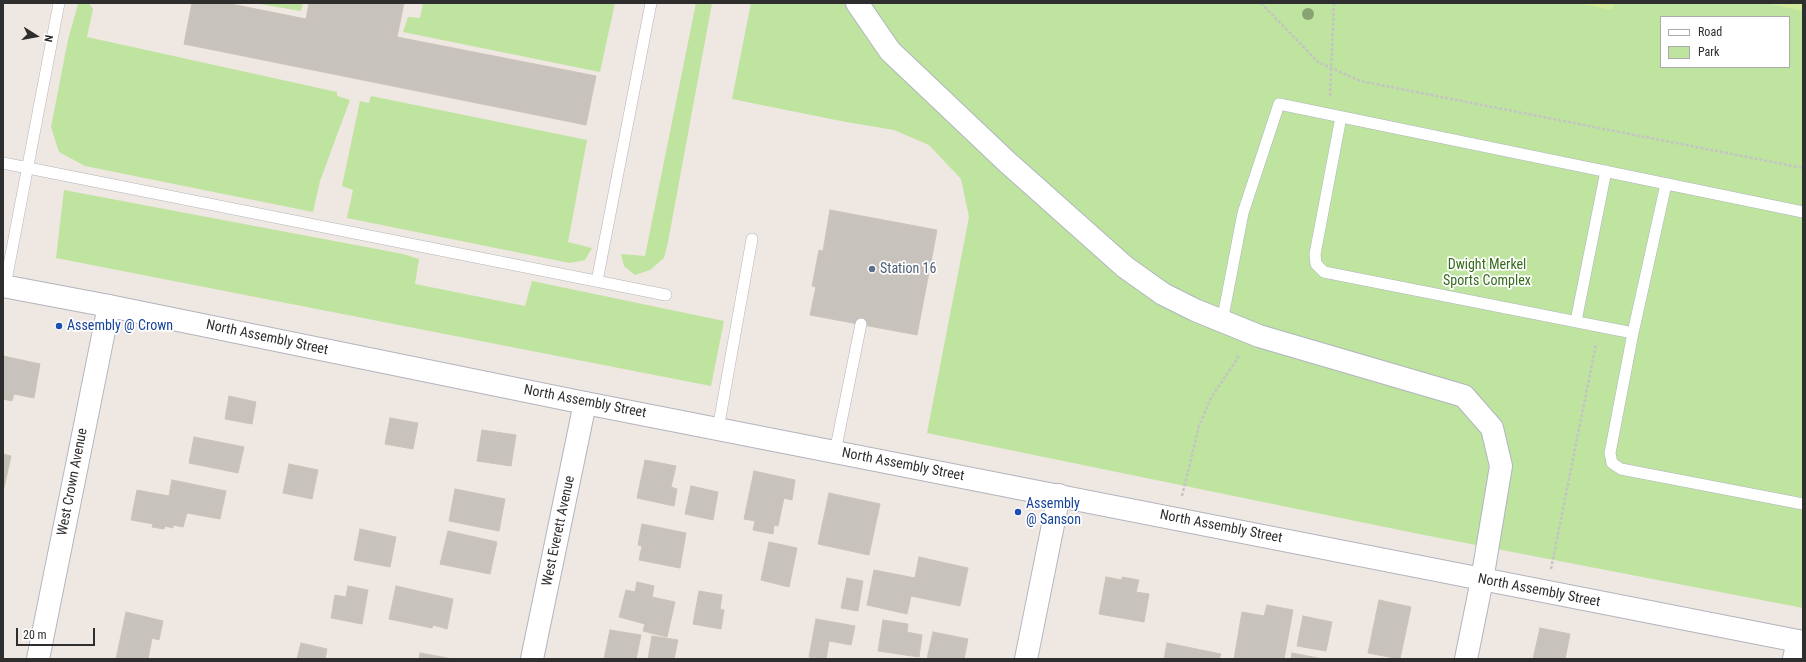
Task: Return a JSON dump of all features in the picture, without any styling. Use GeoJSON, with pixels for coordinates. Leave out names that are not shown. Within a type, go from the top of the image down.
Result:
{"type":"FeatureCollection","features":[{"type":"Feature","properties":{"kind":"main road"},"geometry":{"type":"LineString","coordinates":[[857,3],[890,51],[1006,161],[1125,267],[1162,294],[1222,322],[1247,331],[1464,396],[1492,428],[1501,466],[1482,580],[1466,659]]}},
{"type":"Feature","properties":{"kind":"main road","name":"North Assembly Street"},"geometry":{"type":"LineString","coordinates":[[4,286],[585,403],[1177,518],[1547,592],[1798,647]]}},
{"type":"Feature","properties":{"kind":"main road","name":"West Crown Avenue"},"geometry":{"type":"LineString","coordinates":[[38,659],[109,306]]}},
{"type":"Feature","properties":{"kind":"main road","name":"West Everett Avenue"},"geometry":{"type":"LineString","coordinates":[[532,659],[585,403]]}},
{"type":"Feature","properties":{"kind":"main road"},"geometry":{"type":"LineString","coordinates":[[1026,659],[1059,496]]}},
{"type":"Feature","properties":{"kind":"lane"},"geometry":{"type":"LineString","coordinates":[[4,286],[59,3]]}},
{"type":"Feature","properties":{"kind":"lane"},"geometry":{"type":"LineString","coordinates":[[597,281],[651,3]]}},
{"type":"Feature","properties":{"kind":"lane"},"geometry":{"type":"LineString","coordinates":[[1222,322],[1243,213],[1279,104],[1803,212]]}},
{"type":"Feature","properties":{"kind":"lane"},"geometry":{"type":"LineString","coordinates":[[1341,117],[1315,254],[1316,264],[1324,272],[1633,333]]}},
{"type":"Feature","properties":{"kind":"lane"},"geometry":{"type":"LineString","coordinates":[[3,163],[666,295]]}},
{"type":"Feature","properties":{"kind":"lane"},"geometry":{"type":"LineString","coordinates":[[1576,321],[1606,171]]}},
{"type":"Feature","properties":{"kind":"lane"},"geometry":{"type":"LineString","coordinates":[[1666,184],[1633,333],[1610,453],[1612,463],[1621,469],[1803,504]]}},
{"type":"Feature","properties":{"kind":"lane"},"geometry":{"type":"LineString","coordinates":[[718,429],[752,239]]}},
{"type":"Feature","properties":{"kind":"lane"},"geometry":{"type":"LineString","coordinates":[[835,452],[861,324]]}},
{"type":"Feature","properties":{"kind":"path"},"geometry":{"type":"LineString","coordinates":[[1261,3],[1318,62],[1360,81],[1803,168]]}},
{"type":"Feature","properties":{"kind":"path"},"geometry":{"type":"LineString","coordinates":[[1329,114],[1334,3]]}},
{"type":"Feature","properties":{"kind":"path"},"geometry":{"type":"LineString","coordinates":[[1547,592],[1599,326]]}},
{"type":"Feature","properties":{"kind":"path"},"geometry":{"type":"LineString","coordinates":[[1177,518],[1199,426],[1211,398],[1237,359],[1247,331]]}},
{"type":"Feature","properties":{"kind":"green space"},"geometry":{"type":"Polygon","coordinates":[[[89,3],[93,9],[87,37],[337,92],[337,96],[350,100],[320,181],[313,212],[85,166],[59,152],[51,127],[68,40],[78,4],[89,3]]]}},
{"type":"Feature","properties":{"kind":"green space"},"geometry":{"type":"Polygon","coordinates":[[[254,3],[303,3],[301,11],[254,3]]]}},
{"type":"Feature","properties":{"kind":"green space"},"geometry":{"type":"Polygon","coordinates":[[[423,3],[615,3],[600,72],[403,32],[408,17],[420,18],[423,3]]]}},
{"type":"Feature","properties":{"kind":"green space"},"geometry":{"type":"Polygon","coordinates":[[[696,3],[712,3],[668,242],[664,258],[650,270],[635,275],[624,266],[621,254],[645,256],[696,3]]]}},
{"type":"Feature","properties":{"kind":"green space","name":"Dwight Merkel Sports Complex"},"geometry":{"type":"Polygon","coordinates":[[[751,3],[1803,3],[1803,608],[1419,534],[927,433],[969,217],[961,179],[929,145],[894,130],[732,99],[751,3]]]}},
{"type":"Feature","properties":{"kind":"green space"},"geometry":{"type":"Polygon","coordinates":[[[1578,3],[1614,3],[1612,10],[1578,3]]]}},
{"type":"Feature","properties":{"kind":"green space"},"geometry":{"type":"Polygon","coordinates":[[[1764,3],[1803,3],[1803,11],[1764,3]]]}},
{"type":"Feature","properties":{"kind":"green space"},"geometry":{"type":"Polygon","coordinates":[[[371,96],[587,140],[568,242],[592,248],[585,260],[570,263],[347,218],[353,190],[342,186],[360,101],[369,103],[371,96]]]}},
{"type":"Feature","properties":{"kind":"green space"},"geometry":{"type":"Polygon","coordinates":[[[64,190],[403,254],[419,259],[415,284],[525,306],[532,281],[724,321],[711,386],[56,258],[64,190]]]}},
{"type":"Feature","properties":{"kind":"building"},"geometry":{"type":"Polygon","coordinates":[[[192,3],[226,3],[306,19],[309,3],[404,3],[397,37],[596,76],[586,125],[184,44],[192,3]]]}},
{"type":"Feature","properties":{"kind":"building","name":"Station 16"},"geometry":{"type":"Polygon","coordinates":[[[830,210],[937,230],[917,335],[810,315],[816,287],[812,286],[819,250],[823,251],[830,210]]]}},
{"type":"Feature","properties":{"kind":"building"},"geometry":{"type":"Polygon","coordinates":[[[3,356],[40,364],[34,398],[14,394],[12,401],[3,399],[3,356]]]}},
{"type":"Feature","properties":{"kind":"building"},"geometry":{"type":"Polygon","coordinates":[[[229,396],[256,402],[252,424],[225,419],[229,396]]]}},
{"type":"Feature","properties":{"kind":"building"},"geometry":{"type":"Polygon","coordinates":[[[390,418],[418,423],[413,449],[385,444],[390,418]]]}},
{"type":"Feature","properties":{"kind":"building"},"geometry":{"type":"Polygon","coordinates":[[[482,430],[516,435],[511,466],[477,461],[482,430]]]}},
{"type":"Feature","properties":{"kind":"building"},"geometry":{"type":"Polygon","coordinates":[[[194,437],[244,447],[238,473],[189,463],[194,437]]]}},
{"type":"Feature","properties":{"kind":"building"},"geometry":{"type":"Polygon","coordinates":[[[3,454],[11,456],[3,492],[3,454]]]}},
{"type":"Feature","properties":{"kind":"building"},"geometry":{"type":"Polygon","coordinates":[[[645,460],[676,466],[671,487],[677,489],[674,506],[637,498],[645,460]]]}},
{"type":"Feature","properties":{"kind":"building"},"geometry":{"type":"Polygon","coordinates":[[[289,464],[318,470],[312,499],[283,493],[289,464]]]}},
{"type":"Feature","properties":{"kind":"building"},"geometry":{"type":"Polygon","coordinates":[[[754,471],[795,480],[792,500],[784,498],[778,526],[774,525],[773,534],[753,530],[755,521],[744,519],[754,471]]]}},
{"type":"Feature","properties":{"kind":"building"},"geometry":{"type":"Polygon","coordinates":[[[172,480],[226,491],[220,519],[187,513],[183,527],[173,525],[173,528],[165,526],[164,529],[152,527],[153,524],[131,520],[137,490],[169,496],[172,480]]]}},
{"type":"Feature","properties":{"kind":"building"},"geometry":{"type":"Polygon","coordinates":[[[691,486],[718,492],[713,520],[685,514],[691,486]]]}},
{"type":"Feature","properties":{"kind":"building"},"geometry":{"type":"Polygon","coordinates":[[[455,489],[505,499],[499,531],[449,521],[455,489]]]}},
{"type":"Feature","properties":{"kind":"building"},"geometry":{"type":"Polygon","coordinates":[[[829,493],[880,504],[869,555],[818,544],[829,493]]]}},
{"type":"Feature","properties":{"kind":"building"},"geometry":{"type":"Polygon","coordinates":[[[642,524],[686,533],[680,568],[639,560],[642,546],[638,545],[642,524]]]}},
{"type":"Feature","properties":{"kind":"building"},"geometry":{"type":"Polygon","coordinates":[[[360,529],[396,537],[390,567],[354,560],[360,529]]]}},
{"type":"Feature","properties":{"kind":"building"},"geometry":{"type":"Polygon","coordinates":[[[448,531],[497,542],[490,574],[440,564],[448,531]]]}},
{"type":"Feature","properties":{"kind":"building"},"geometry":{"type":"Polygon","coordinates":[[[769,542],[797,548],[789,587],[761,580],[769,542]]]}},
{"type":"Feature","properties":{"kind":"building"},"geometry":{"type":"Polygon","coordinates":[[[919,557],[968,568],[960,606],[911,596],[907,614],[867,605],[874,570],[915,578],[919,557]]]}},
{"type":"Feature","properties":{"kind":"building"},"geometry":{"type":"Polygon","coordinates":[[[1106,577],[1122,580],[1122,577],[1139,580],[1136,592],[1149,594],[1144,622],[1099,614],[1106,577]]]}},
{"type":"Feature","properties":{"kind":"building"},"geometry":{"type":"Polygon","coordinates":[[[847,578],[863,581],[858,611],[841,608],[847,578]]]}},
{"type":"Feature","properties":{"kind":"building"},"geometry":{"type":"Polygon","coordinates":[[[637,582],[654,586],[652,597],[675,602],[667,637],[643,631],[645,624],[619,617],[626,590],[635,592],[637,582]]]}},
{"type":"Feature","properties":{"kind":"building"},"geometry":{"type":"Polygon","coordinates":[[[348,586],[368,590],[362,624],[331,618],[335,595],[346,597],[348,586]]]}},
{"type":"Feature","properties":{"kind":"building"},"geometry":{"type":"Polygon","coordinates":[[[396,586],[453,599],[447,629],[433,625],[432,628],[389,619],[396,586]]]}},
{"type":"Feature","properties":{"kind":"building"},"geometry":{"type":"Polygon","coordinates":[[[699,591],[722,595],[720,609],[724,610],[721,629],[693,624],[699,591]]]}},
{"type":"Feature","properties":{"kind":"building"},"geometry":{"type":"Polygon","coordinates":[[[1379,600],[1411,607],[1400,659],[1368,653],[1379,600]]]}},
{"type":"Feature","properties":{"kind":"building"},"geometry":{"type":"Polygon","coordinates":[[[1267,605],[1293,610],[1284,659],[1234,659],[1242,612],[1264,616],[1267,605]]]}},
{"type":"Feature","properties":{"kind":"building"},"geometry":{"type":"Polygon","coordinates":[[[126,612],[163,621],[159,640],[152,638],[148,659],[116,659],[126,612]]]}},
{"type":"Feature","properties":{"kind":"building"},"geometry":{"type":"Polygon","coordinates":[[[1303,616],[1332,622],[1326,651],[1297,646],[1303,616]]]}},
{"type":"Feature","properties":{"kind":"building"},"geometry":{"type":"Polygon","coordinates":[[[816,619],[855,626],[851,645],[829,641],[826,659],[809,657],[816,619]]]}},
{"type":"Feature","properties":{"kind":"building"},"geometry":{"type":"Polygon","coordinates":[[[883,620],[908,624],[907,632],[922,635],[919,657],[878,651],[883,620]]]}},
{"type":"Feature","properties":{"kind":"building"},"geometry":{"type":"Polygon","coordinates":[[[1540,628],[1570,634],[1565,659],[1533,659],[1540,628]]]}},
{"type":"Feature","properties":{"kind":"building"},"geometry":{"type":"Polygon","coordinates":[[[610,630],[641,635],[636,659],[604,659],[610,630]]]}},
{"type":"Feature","properties":{"kind":"building"},"geometry":{"type":"Polygon","coordinates":[[[933,632],[968,639],[964,659],[927,659],[933,632]]]}},
{"type":"Feature","properties":{"kind":"building"},"geometry":{"type":"Polygon","coordinates":[[[652,636],[678,640],[674,659],[648,659],[652,636]]]}},
{"type":"Feature","properties":{"kind":"building"},"geometry":{"type":"Polygon","coordinates":[[[301,643],[327,649],[325,659],[297,659],[301,643]]]}},
{"type":"Feature","properties":{"kind":"building"},"geometry":{"type":"Polygon","coordinates":[[[1167,643],[1221,654],[1219,659],[1164,659],[1167,643]]]}},
{"type":"Feature","properties":{"kind":"building"},"geometry":{"type":"Polygon","coordinates":[[[420,653],[453,659],[419,659],[420,653]]]}},
{"type":"Feature","properties":{"kind":"building"},"geometry":{"type":"Polygon","coordinates":[[[1292,653],[1323,659],[1291,659],[1292,653]]]}},
{"type":"Feature","properties":{"kind":"place","name":"Station 16"},"geometry":{"type":"Point","coordinates":[872,269]}},
{"type":"Feature","properties":{"kind":"place","name":"Assembly @ Crown"},"geometry":{"type":"Point","coordinates":[59,326]}},
{"type":"Feature","properties":{"kind":"place","name":"Assembly @ Sanson"},"geometry":{"type":"Point","coordinates":[1018,512]}}]}
